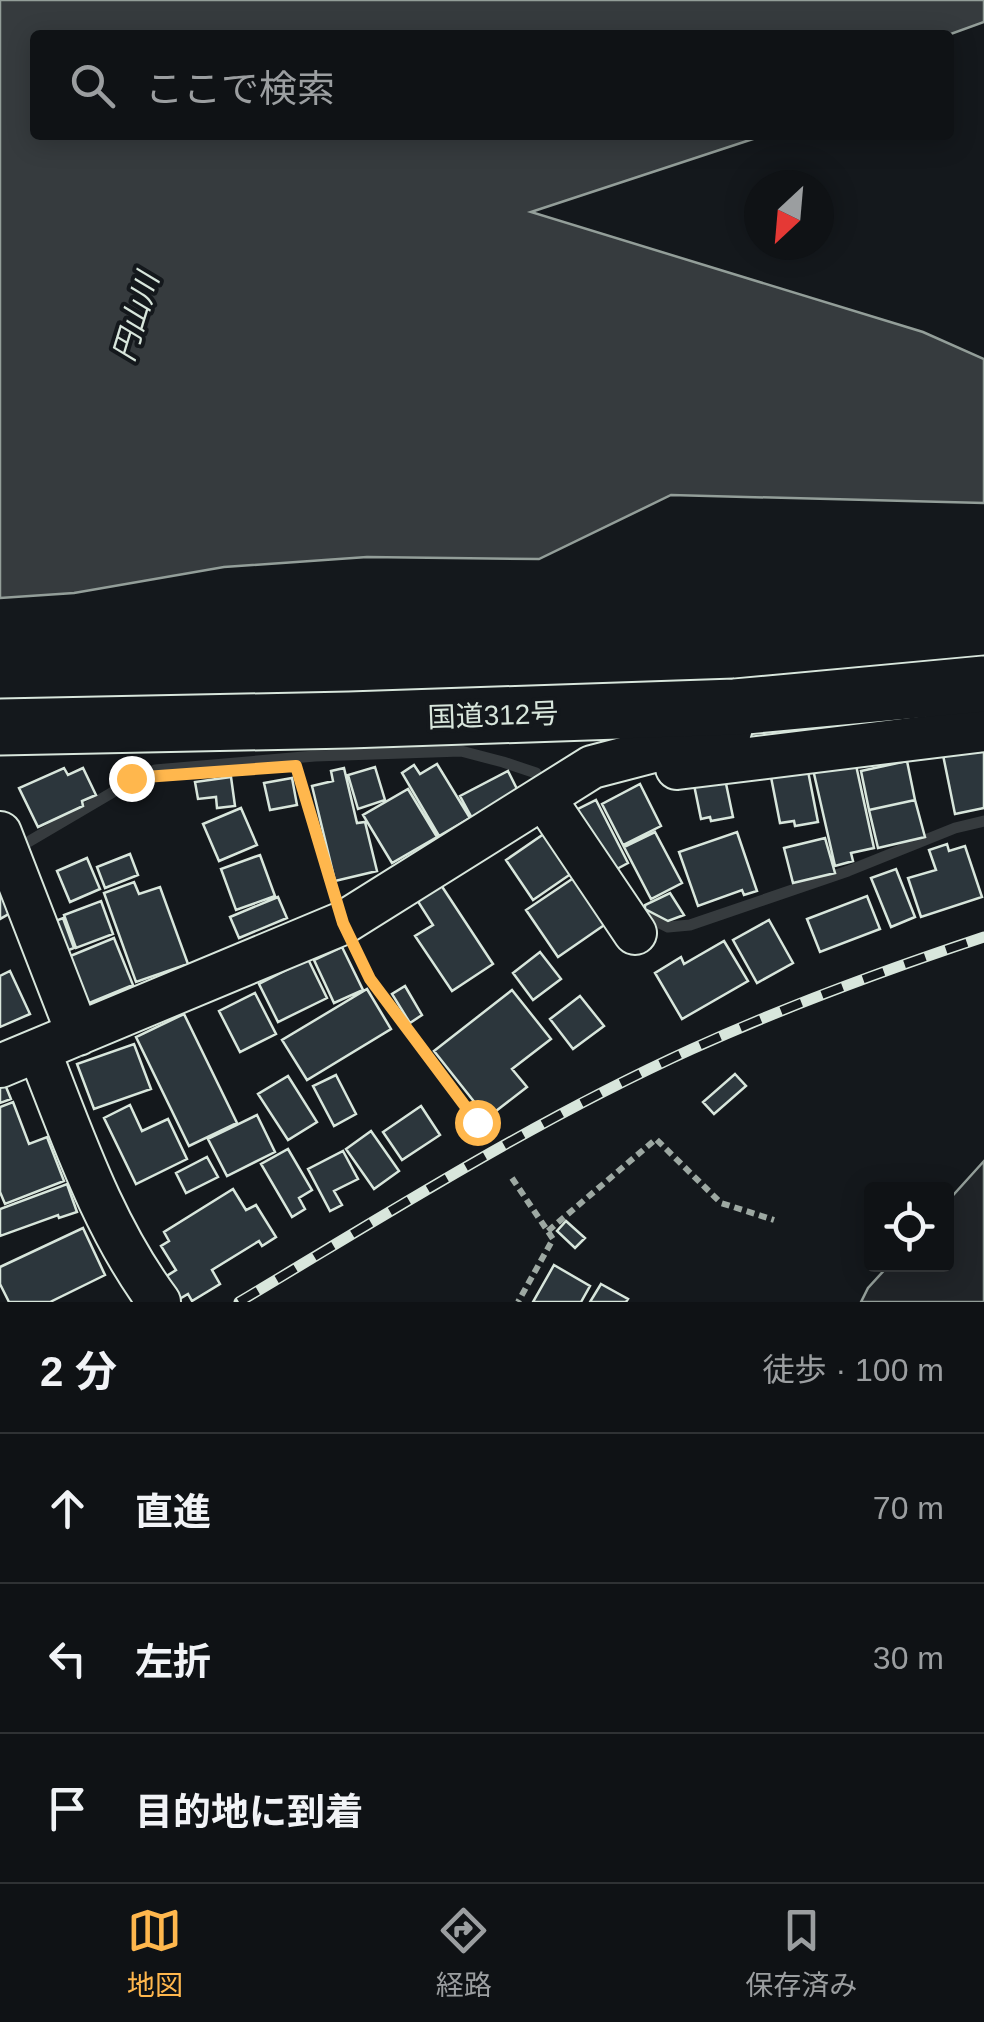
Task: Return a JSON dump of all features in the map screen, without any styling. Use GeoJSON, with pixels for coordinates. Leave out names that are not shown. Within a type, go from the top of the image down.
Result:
{"type":"FeatureCollection","features":[{"type":"Feature","properties":{"kind":"highway","name":"国道312号"},"geometry":{"type":"LineString","coordinates":[[0,727],[735,707],[863,710],[984,684]]}},
{"type":"Feature","properties":{"kind":"street"},"geometry":{"type":"LineString","coordinates":[[158,1302],[19,1058],[343,923],[592,767],[730,731],[735,707]]}},
{"type":"Feature","properties":{"kind":"street"},"geometry":{"type":"LineString","coordinates":[[764,757],[863,710],[950,720],[984,730]]}},
{"type":"Feature","properties":{"kind":"street"},"geometry":{"type":"LineString","coordinates":[[645,754],[661,764],[680,768],[984,730]]}},
{"type":"Feature","properties":{"kind":"street"},"geometry":{"type":"LineString","coordinates":[[544,798],[635,933]]}},
{"type":"Feature","properties":{"kind":"street"},"geometry":{"type":"LineString","coordinates":[[0,833],[78,1034]]}},
{"type":"Feature","properties":{"kind":"path"},"geometry":{"type":"LineString","coordinates":[[98,764],[131,778],[241,770]]}},
{"type":"Feature","properties":{"kind":"path"},"geometry":{"type":"LineString","coordinates":[[278,767],[296,766],[343,923],[370,979],[477,1122]]}},
{"type":"Feature","properties":{"kind":"path"},"geometry":{"type":"LineString","coordinates":[[548,1231],[656,1139],[721,1203],[774,1220]]}},
{"type":"Feature","properties":{"kind":"path"},"geometry":{"type":"LineString","coordinates":[[512,1178],[553,1239],[518,1302]]}},
{"type":"Feature","properties":{"kind":"shaded area"},"geometry":{"type":"Polygon","coordinates":[[[984,1161],[984,1302],[861,1302],[883,1272],[954,1272],[954,1194],[984,1161]]]}},
{"type":"Feature","properties":{"kind":"water","name":"円山川"},"geometry":{"type":"Polygon","coordinates":[[[0,0],[984,0],[984,22],[954,33],[30,30],[30,140],[750,140],[531,212],[923,332],[984,359],[984,503],[671,495],[539,559],[367,557],[224,567],[74,593],[0,598],[0,0]]]}},
{"type":"Feature","properties":{"kind":"building"},"geometry":{"type":"Polygon","coordinates":[[[984,747],[984,808],[955,814],[943,755],[984,747]]]}},
{"type":"Feature","properties":{"kind":"building"},"geometry":{"type":"Polygon","coordinates":[[[854,756],[874,848],[851,853],[853,861],[835,866],[812,765],[854,756]]]}},
{"type":"Feature","properties":{"kind":"building"},"geometry":{"type":"Polygon","coordinates":[[[907,761],[915,800],[869,810],[861,771],[907,761]]]}},
{"type":"Feature","properties":{"kind":"building"},"geometry":{"type":"Polygon","coordinates":[[[437,764],[470,818],[439,836],[402,773],[414,765],[420,774],[437,764]]]}},
{"type":"Feature","properties":{"kind":"building"},"geometry":{"type":"Polygon","coordinates":[[[807,766],[818,822],[795,826],[794,821],[780,823],[770,772],[807,766]]]}},
{"type":"Feature","properties":{"kind":"building"},"geometry":{"type":"Polygon","coordinates":[[[375,767],[385,800],[358,809],[348,775],[375,767]]]}},
{"type":"Feature","properties":{"kind":"building"},"geometry":{"type":"Polygon","coordinates":[[[64,768],[68,775],[83,768],[96,795],[82,801],[83,806],[38,827],[19,788],[64,768]]]}},
{"type":"Feature","properties":{"kind":"building"},"geometry":{"type":"Polygon","coordinates":[[[344,768],[357,823],[365,822],[377,871],[335,881],[312,786],[333,781],[331,771],[344,768]]]}},
{"type":"Feature","properties":{"kind":"building"},"geometry":{"type":"Polygon","coordinates":[[[508,771],[520,795],[473,820],[460,796],[508,771]]]}},
{"type":"Feature","properties":{"kind":"building"},"geometry":{"type":"Polygon","coordinates":[[[724,774],[733,817],[701,819],[693,780],[724,774]]]}},
{"type":"Feature","properties":{"kind":"building"},"geometry":{"type":"Polygon","coordinates":[[[231,777],[235,806],[217,808],[216,797],[198,799],[195,782],[231,777]]]}},
{"type":"Feature","properties":{"kind":"building"},"geometry":{"type":"Polygon","coordinates":[[[292,778],[297,805],[270,810],[264,783],[292,778]]]}},
{"type":"Feature","properties":{"kind":"building"},"geometry":{"type":"Polygon","coordinates":[[[640,784],[661,826],[623,845],[602,804],[640,784]]]}},
{"type":"Feature","properties":{"kind":"building"},"geometry":{"type":"Polygon","coordinates":[[[408,789],[437,837],[392,863],[363,815],[408,789]]]}},
{"type":"Feature","properties":{"kind":"building"},"geometry":{"type":"Polygon","coordinates":[[[596,800],[628,863],[615,870],[570,813],[596,800]]]}},
{"type":"Feature","properties":{"kind":"building"},"geometry":{"type":"Polygon","coordinates":[[[915,800],[925,837],[878,848],[869,810],[915,800]]]}},
{"type":"Feature","properties":{"kind":"building"},"geometry":{"type":"Polygon","coordinates":[[[241,808],[257,845],[219,861],[203,824],[241,808]]]}},
{"type":"Feature","properties":{"kind":"building"},"geometry":{"type":"Polygon","coordinates":[[[551,829],[578,869],[533,900],[506,860],[551,829]]]}},
{"type":"Feature","properties":{"kind":"building"},"geometry":{"type":"Polygon","coordinates":[[[655,832],[682,883],[651,899],[624,847],[655,832]]]}},
{"type":"Feature","properties":{"kind":"building"},"geometry":{"type":"Polygon","coordinates":[[[737,832],[757,891],[744,895],[742,890],[698,906],[679,852],[737,832]]]}},
{"type":"Feature","properties":{"kind":"building"},"geometry":{"type":"Polygon","coordinates":[[[825,838],[835,873],[793,883],[784,848],[825,838]]]}},
{"type":"Feature","properties":{"kind":"building"},"geometry":{"type":"Polygon","coordinates":[[[947,844],[949,851],[965,846],[982,897],[921,917],[908,878],[936,870],[929,850],[947,844]]]}},
{"type":"Feature","properties":{"kind":"building"},"geometry":{"type":"Polygon","coordinates":[[[130,854],[138,875],[105,888],[97,867],[130,854]]]}},
{"type":"Feature","properties":{"kind":"building"},"geometry":{"type":"Polygon","coordinates":[[[260,855],[275,896],[236,910],[221,869],[260,855]]]}},
{"type":"Feature","properties":{"kind":"building"},"geometry":{"type":"Polygon","coordinates":[[[87,858],[100,889],[70,902],[57,871],[87,858]]]}},
{"type":"Feature","properties":{"kind":"building"},"geometry":{"type":"Polygon","coordinates":[[[896,869],[915,917],[891,927],[871,878],[896,869]]]}},
{"type":"Feature","properties":{"kind":"building"},"geometry":{"type":"Polygon","coordinates":[[[581,873],[613,919],[558,957],[526,910],[581,873]]]}},
{"type":"Feature","properties":{"kind":"building"},"geometry":{"type":"Polygon","coordinates":[[[134,882],[139,894],[160,887],[188,964],[136,982],[104,893],[134,882]]]}},
{"type":"Feature","properties":{"kind":"building"},"geometry":{"type":"Polygon","coordinates":[[[441,885],[493,964],[452,991],[415,936],[433,925],[417,900],[441,885]]]}},
{"type":"Feature","properties":{"kind":"building"},"geometry":{"type":"Polygon","coordinates":[[[0,887],[14,911],[0,919],[0,887]]]}},
{"type":"Feature","properties":{"kind":"building"},"geometry":{"type":"Polygon","coordinates":[[[670,893],[684,915],[668,921],[645,909],[645,905],[670,893]]]}},
{"type":"Feature","properties":{"kind":"building"},"geometry":{"type":"Polygon","coordinates":[[[867,896],[880,929],[820,952],[807,919],[867,896]]]}},
{"type":"Feature","properties":{"kind":"building"},"geometry":{"type":"Polygon","coordinates":[[[278,897],[287,918],[239,938],[230,917],[278,897]]]}},
{"type":"Feature","properties":{"kind":"building"},"geometry":{"type":"Polygon","coordinates":[[[101,901],[113,934],[76,948],[64,915],[101,901]]]}},
{"type":"Feature","properties":{"kind":"building"},"geometry":{"type":"Polygon","coordinates":[[[63,918],[74,948],[61,953],[50,923],[63,918]]]}},
{"type":"Feature","properties":{"kind":"building"},"geometry":{"type":"Polygon","coordinates":[[[769,920],[793,963],[757,983],[733,940],[769,920]]]}},
{"type":"Feature","properties":{"kind":"building"},"geometry":{"type":"Polygon","coordinates":[[[114,938],[133,985],[82,1006],[63,959],[114,938]]]}},
{"type":"Feature","properties":{"kind":"building"},"geometry":{"type":"Polygon","coordinates":[[[724,941],[748,981],[682,1019],[655,973],[681,957],[684,964],[724,941]]]}},
{"type":"Feature","properties":{"kind":"building"},"geometry":{"type":"Polygon","coordinates":[[[342,947],[363,990],[334,1003],[314,960],[342,947]]]}},
{"type":"Feature","properties":{"kind":"building"},"geometry":{"type":"Polygon","coordinates":[[[540,952],[561,979],[533,1000],[513,973],[540,952]]]}},
{"type":"Feature","properties":{"kind":"building"},"geometry":{"type":"Polygon","coordinates":[[[308,959],[327,998],[278,1022],[259,984],[308,959]]]}},
{"type":"Feature","properties":{"kind":"building"},"geometry":{"type":"Polygon","coordinates":[[[10,971],[30,1014],[0,1027],[0,976],[10,971]]]}},
{"type":"Feature","properties":{"kind":"building"},"geometry":{"type":"Polygon","coordinates":[[[405,986],[422,1015],[410,1023],[392,994],[405,986]]]}},
{"type":"Feature","properties":{"kind":"building"},"geometry":{"type":"Polygon","coordinates":[[[367,989],[391,1029],[307,1080],[282,1040],[367,989]]]}},
{"type":"Feature","properties":{"kind":"building"},"geometry":{"type":"Polygon","coordinates":[[[512,990],[551,1039],[512,1069],[527,1087],[487,1118],[434,1051],[512,990]]]}},
{"type":"Feature","properties":{"kind":"building"},"geometry":{"type":"Polygon","coordinates":[[[255,993],[276,1034],[240,1052],[219,1011],[255,993]]]}},
{"type":"Feature","properties":{"kind":"building"},"geometry":{"type":"Polygon","coordinates":[[[580,996],[604,1026],[573,1049],[550,1019],[580,996]]]}},
{"type":"Feature","properties":{"kind":"building"},"geometry":{"type":"Polygon","coordinates":[[[184,1014],[237,1123],[189,1146],[136,1037],[184,1014]]]}},
{"type":"Feature","properties":{"kind":"building"},"geometry":{"type":"Polygon","coordinates":[[[134,1044],[151,1089],[94,1109],[77,1064],[134,1044]]]}},
{"type":"Feature","properties":{"kind":"building"},"geometry":{"type":"Polygon","coordinates":[[[735,1074],[746,1086],[714,1114],[703,1102],[735,1074]]]}},
{"type":"Feature","properties":{"kind":"building"},"geometry":{"type":"Polygon","coordinates":[[[336,1075],[356,1114],[334,1126],[313,1086],[336,1075]]]}},
{"type":"Feature","properties":{"kind":"building"},"geometry":{"type":"Polygon","coordinates":[[[288,1076],[317,1122],[288,1140],[258,1094],[288,1076]]]}},
{"type":"Feature","properties":{"kind":"building"},"geometry":{"type":"Polygon","coordinates":[[[4,1082],[11,1099],[0,1103],[0,1083],[4,1082]]]}},
{"type":"Feature","properties":{"kind":"building"},"geometry":{"type":"Polygon","coordinates":[[[13,1102],[29,1144],[47,1137],[64,1181],[5,1204],[0,1192],[0,1107],[13,1102]]]}},
{"type":"Feature","properties":{"kind":"building"},"geometry":{"type":"Polygon","coordinates":[[[130,1105],[142,1131],[168,1119],[187,1159],[136,1184],[104,1118],[130,1105]]]}},
{"type":"Feature","properties":{"kind":"building"},"geometry":{"type":"Polygon","coordinates":[[[421,1106],[440,1135],[402,1160],[383,1132],[421,1106]]]}},
{"type":"Feature","properties":{"kind":"building"},"geometry":{"type":"Polygon","coordinates":[[[257,1115],[275,1152],[227,1176],[208,1139],[257,1115]]]}},
{"type":"Feature","properties":{"kind":"building"},"geometry":{"type":"Polygon","coordinates":[[[371,1131],[399,1171],[374,1189],[346,1149],[371,1131]]]}},
{"type":"Feature","properties":{"kind":"building"},"geometry":{"type":"Polygon","coordinates":[[[288,1149],[312,1190],[299,1198],[305,1209],[292,1217],[261,1164],[288,1149]]]}},
{"type":"Feature","properties":{"kind":"building"},"geometry":{"type":"Polygon","coordinates":[[[343,1151],[358,1179],[334,1191],[342,1205],[330,1211],[308,1169],[343,1151]]]}},
{"type":"Feature","properties":{"kind":"building"},"geometry":{"type":"Polygon","coordinates":[[[207,1157],[218,1177],[186,1193],[176,1173],[207,1157]]]}},
{"type":"Feature","properties":{"kind":"building"},"geometry":{"type":"Polygon","coordinates":[[[67,1184],[77,1212],[0,1236],[0,1209],[67,1184]]]}},
{"type":"Feature","properties":{"kind":"building"},"geometry":{"type":"Polygon","coordinates":[[[233,1189],[246,1210],[256,1205],[276,1237],[262,1246],[259,1241],[212,1270],[220,1284],[192,1301],[188,1294],[176,1301],[162,1279],[176,1270],[161,1246],[169,1241],[164,1232],[233,1189]]]}},
{"type":"Feature","properties":{"kind":"building"},"geometry":{"type":"Polygon","coordinates":[[[566,1221],[585,1238],[575,1248],[557,1231],[566,1221]]]}},
{"type":"Feature","properties":{"kind":"building"},"geometry":{"type":"Polygon","coordinates":[[[83,1228],[105,1275],[50,1302],[9,1302],[0,1284],[0,1267],[83,1228]]]}},
{"type":"Feature","properties":{"kind":"building"},"geometry":{"type":"Polygon","coordinates":[[[554,1265],[590,1286],[581,1302],[533,1302],[554,1265]]]}},
{"type":"Feature","properties":{"kind":"building"},"geometry":{"type":"Polygon","coordinates":[[[601,1284],[628,1299],[590,1302],[601,1284]]]}},
{"type":"Feature","properties":{"kind":"waterway"},"geometry":{"type":"LineString","coordinates":[[155,770],[315,756],[461,751],[536,773]]}},
{"type":"Feature","properties":{"kind":"waterway"},"geometry":{"type":"LineString","coordinates":[[23,845],[125,785]]}},
{"type":"Feature","properties":{"kind":"waterway"},"geometry":{"type":"LineString","coordinates":[[640,913],[668,927],[690,925],[848,871],[955,828],[984,821]]}},
{"type":"Feature","properties":{"kind":"railway"},"geometry":{"type":"LineString","coordinates":[[239,1302],[462,1169],[634,1077],[800,1003],[984,937]]}},
{"type":"Feature","properties":{"kind":"route"},"geometry":{"type":"LineString","coordinates":[[131,778],[296,766],[343,923],[370,979],[477,1122]]}}]}
